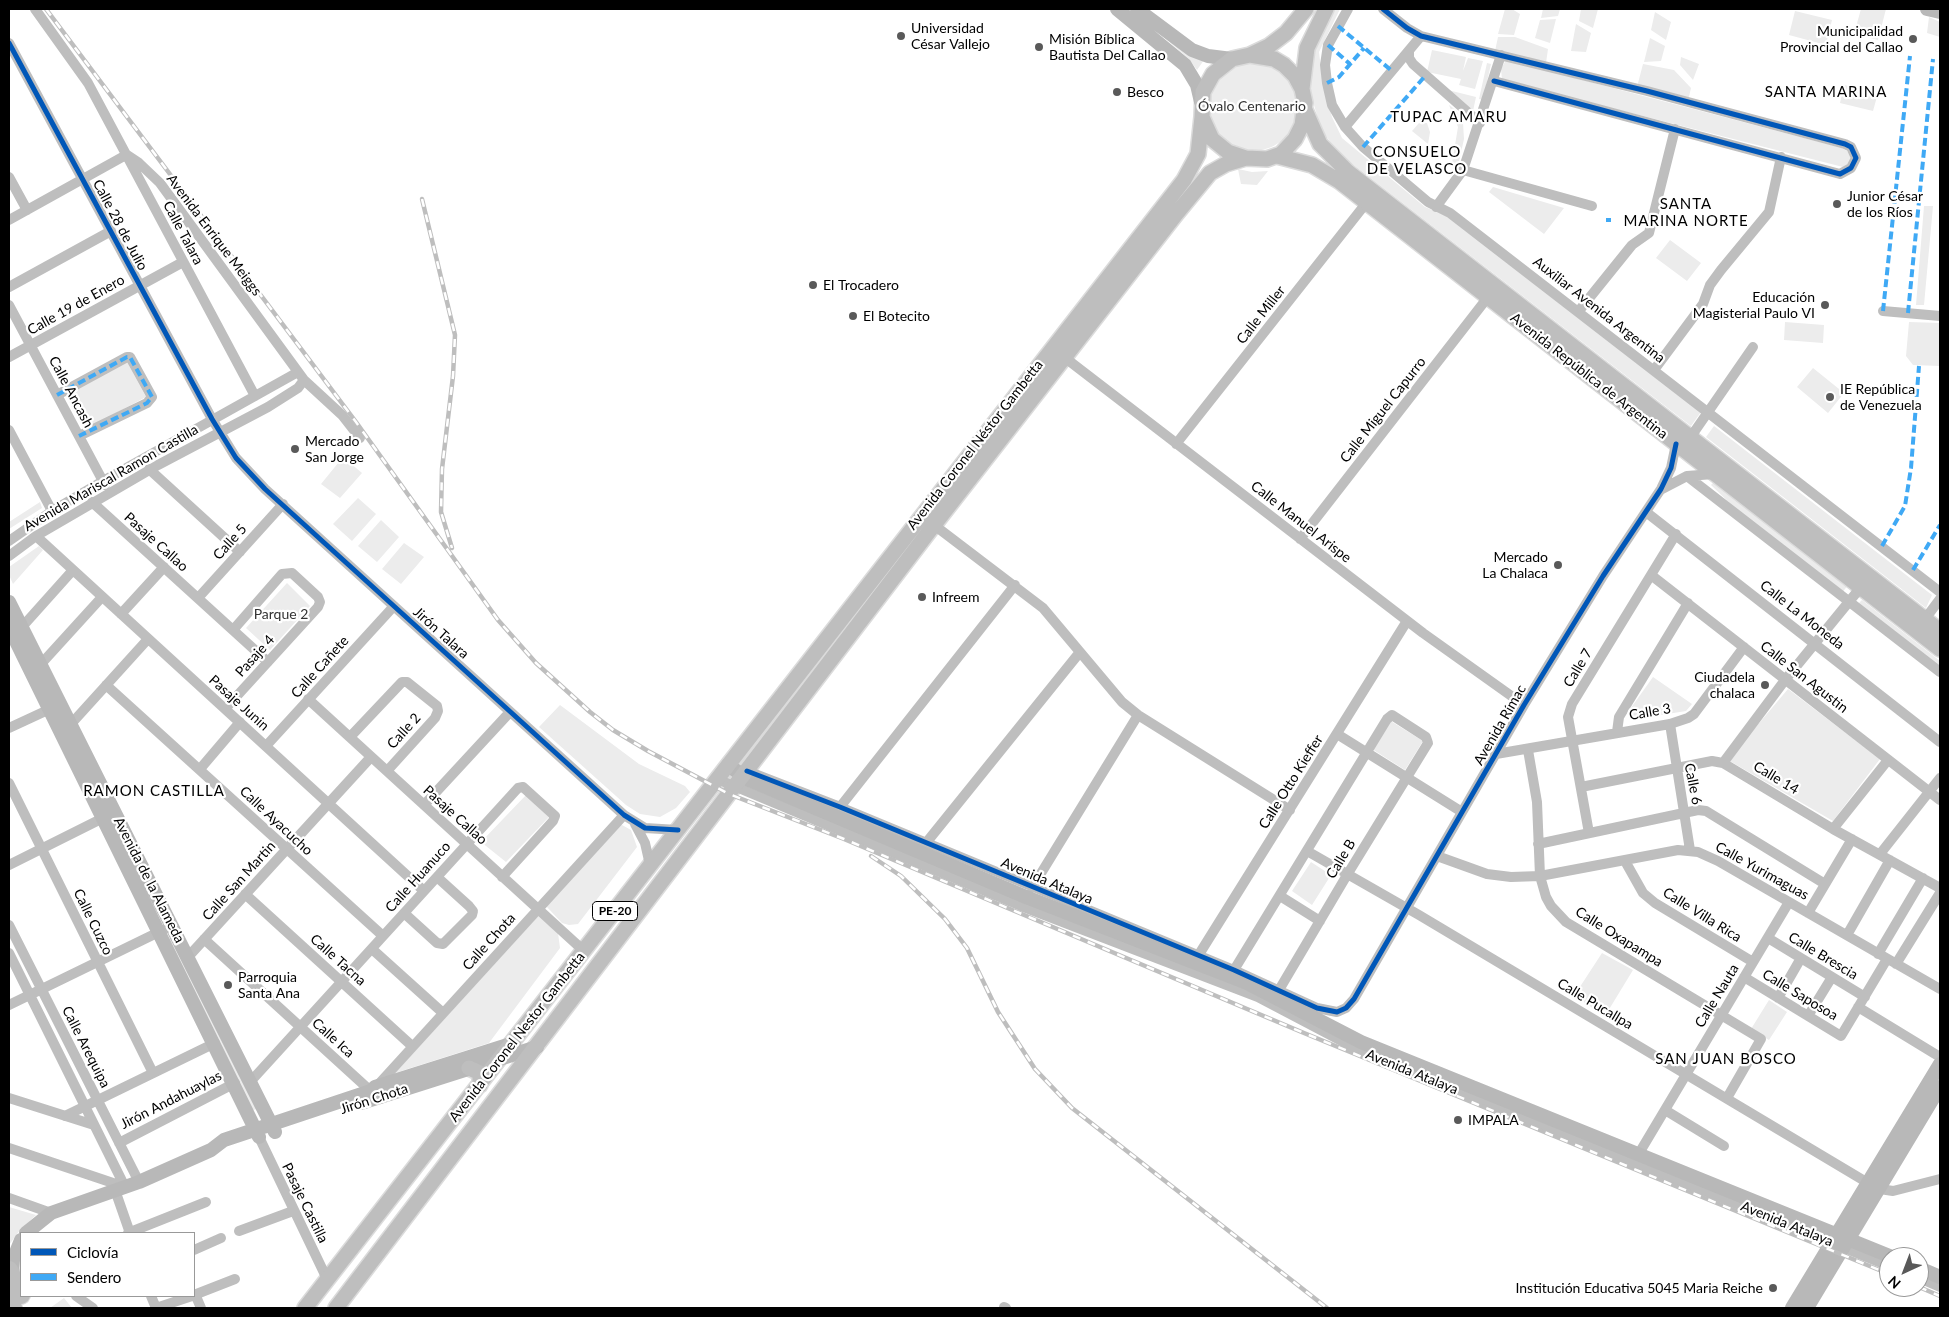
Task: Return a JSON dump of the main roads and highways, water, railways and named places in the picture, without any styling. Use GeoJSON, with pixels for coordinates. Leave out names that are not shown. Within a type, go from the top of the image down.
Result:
{"type":"FeatureCollection","features":[{"type":"Feature","properties":{"kind":"highway"},"geometry":{"type":"LineString","coordinates":[[10,1273],[20,1291]]}},
{"type":"Feature","properties":{"kind":"highway"},"geometry":{"type":"LineString","coordinates":[[9,1300],[13,1308]]}},
{"type":"Feature","properties":{"kind":"main road"},"geometry":{"type":"LineString","coordinates":[[1306,9],[1286,33],[1269,46],[1250,55],[1232,59],[1213,74],[1203,92],[1201,102],[1202,118],[1212,139],[1220,147],[1246,158],[1267,159],[1277,156],[1290,145],[1299,132],[1305,110],[1302,89],[1308,48],[1326,9]]}},
{"type":"Feature","properties":{"kind":"main road"},"geometry":{"type":"LineString","coordinates":[[1250,55],[1268,57],[1284,65],[1295,76],[1302,89]]}},
{"type":"Feature","properties":{"kind":"main road","name":"Avenida República de Argentina"},"geometry":{"type":"LineString","coordinates":[[1305,110],[1317,138],[1336,162],[1940,631]]}},
{"type":"Feature","properties":{"kind":"main road","name":"Avenida Coronel Néstor Gambetta"},"geometry":{"type":"LineString","coordinates":[[728,765],[1184,180],[1198,154],[1202,132],[1202,118]]}},
{"type":"Feature","properties":{"kind":"main road","name":"Avenida República de Argentina"},"geometry":{"type":"LineString","coordinates":[[1277,156],[1300,161],[1325,171],[1367,202],[1940,649]]}},
{"type":"Feature","properties":{"kind":"main road","name":"Avenida Coronel Néstor Gambetta"},"geometry":{"type":"LineString","coordinates":[[742,778],[934,524],[1204,178],[1226,164],[1246,158]]}},
{"type":"Feature","properties":{"kind":"main road","name":"Avenida Coronel Nestor Gambetta"},"geometry":{"type":"LineString","coordinates":[[305,1308],[514,1043],[728,765]]}},
{"type":"Feature","properties":{"kind":"main road","name":"Avenida Coronel Nestor Gambetta"},"geometry":{"type":"LineString","coordinates":[[336,1308],[742,778]]}},
{"type":"Feature","properties":{"kind":"main road"},"geometry":{"type":"LineString","coordinates":[[469,1068],[480,1073],[480,1085]]}},
{"type":"Feature","properties":{"kind":"railway"},"geometry":{"type":"LineString","coordinates":[[46,9],[356,422],[498,620],[536,663],[590,712],[613,730],[729,794],[844,839],[1304,1033],[1879,1270]]}},
{"type":"Feature","properties":{"kind":"railway"},"geometry":{"type":"LineString","coordinates":[[422,199],[455,335],[453,376],[442,469],[441,512],[452,548]]}},
{"type":"Feature","properties":{"kind":"railway"},"geometry":{"type":"LineString","coordinates":[[871,856],[901,876],[945,919],[967,948],[998,1012],[1035,1069],[1072,1108],[1327,1308]]}},
{"type":"Feature","properties":{"kind":"railway"},"geometry":{"type":"LineString","coordinates":[[1929,1291],[1940,1296]]}},
{"type":"Feature","properties":{"kind":"place","name":"Universidad César Vallejo"},"geometry":{"type":"Point","coordinates":[901,36]}},
{"type":"Feature","properties":{"kind":"place","name":"Municipalidad Provincial del Callao"},"geometry":{"type":"Point","coordinates":[1913,39]}},
{"type":"Feature","properties":{"kind":"place","name":"Misión Bíblica Bautista Del Callao"},"geometry":{"type":"Point","coordinates":[1039,47]}},
{"type":"Feature","properties":{"kind":"place","name":"Besco"},"geometry":{"type":"Point","coordinates":[1117,92]}},
{"type":"Feature","properties":{"kind":"place","name":"Junior César de los Ríos"},"geometry":{"type":"Point","coordinates":[1837,204]}},
{"type":"Feature","properties":{"kind":"place","name":"El Trocadero"},"geometry":{"type":"Point","coordinates":[813,285]}},
{"type":"Feature","properties":{"kind":"place","name":"Educación Magisterial Paulo VI"},"geometry":{"type":"Point","coordinates":[1825,305]}},
{"type":"Feature","properties":{"kind":"place","name":"El Botecito"},"geometry":{"type":"Point","coordinates":[853,316]}},
{"type":"Feature","properties":{"kind":"place","name":"IE República de Venezuela"},"geometry":{"type":"Point","coordinates":[1830,397]}},
{"type":"Feature","properties":{"kind":"place","name":"Mercado San Jorge"},"geometry":{"type":"Point","coordinates":[295,449]}},
{"type":"Feature","properties":{"kind":"place","name":"Mercado La Chalaca"},"geometry":{"type":"Point","coordinates":[1558,565]}},
{"type":"Feature","properties":{"kind":"place","name":"Infreem"},"geometry":{"type":"Point","coordinates":[922,597]}},
{"type":"Feature","properties":{"kind":"place","name":"Ciudadela chalaca"},"geometry":{"type":"Point","coordinates":[1765,685]}},
{"type":"Feature","properties":{"kind":"place","name":"Parroquia Santa Ana"},"geometry":{"type":"Point","coordinates":[228,985]}},
{"type":"Feature","properties":{"kind":"place","name":"IMPALA"},"geometry":{"type":"Point","coordinates":[1458,1120]}},
{"type":"Feature","properties":{"kind":"place","name":"Institución Educativa 5045 Maria Reiche"},"geometry":{"type":"Point","coordinates":[1773,1288]}},
{"type":"Feature","properties":{"kind":"district","name":"SANTA MARINA"},"geometry":{"type":"Point","coordinates":[1826,92]}},
{"type":"Feature","properties":{"kind":"district","name":"TUPAC AMARU"},"geometry":{"type":"Point","coordinates":[1449,117]}},
{"type":"Feature","properties":{"kind":"district","name":"CONSUELO DE VELASCO"},"geometry":{"type":"Point","coordinates":[1417,160]}},
{"type":"Feature","properties":{"kind":"district","name":"SANTA MARINA NORTE"},"geometry":{"type":"Point","coordinates":[1686,212]}},
{"type":"Feature","properties":{"kind":"district","name":"RAMON CASTILLA"},"geometry":{"type":"Point","coordinates":[154,791]}},
{"type":"Feature","properties":{"kind":"district","name":"SAN JUAN BOSCO"},"geometry":{"type":"Point","coordinates":[1726,1059]}},
{"type":"Feature","properties":{"kind":"park label","name":"Óvalo Centenario"},"geometry":{"type":"Point","coordinates":[1252,106]}},
{"type":"Feature","properties":{"kind":"park label","name":"Parque 2"},"geometry":{"type":"Point","coordinates":[281,614]}}]}
